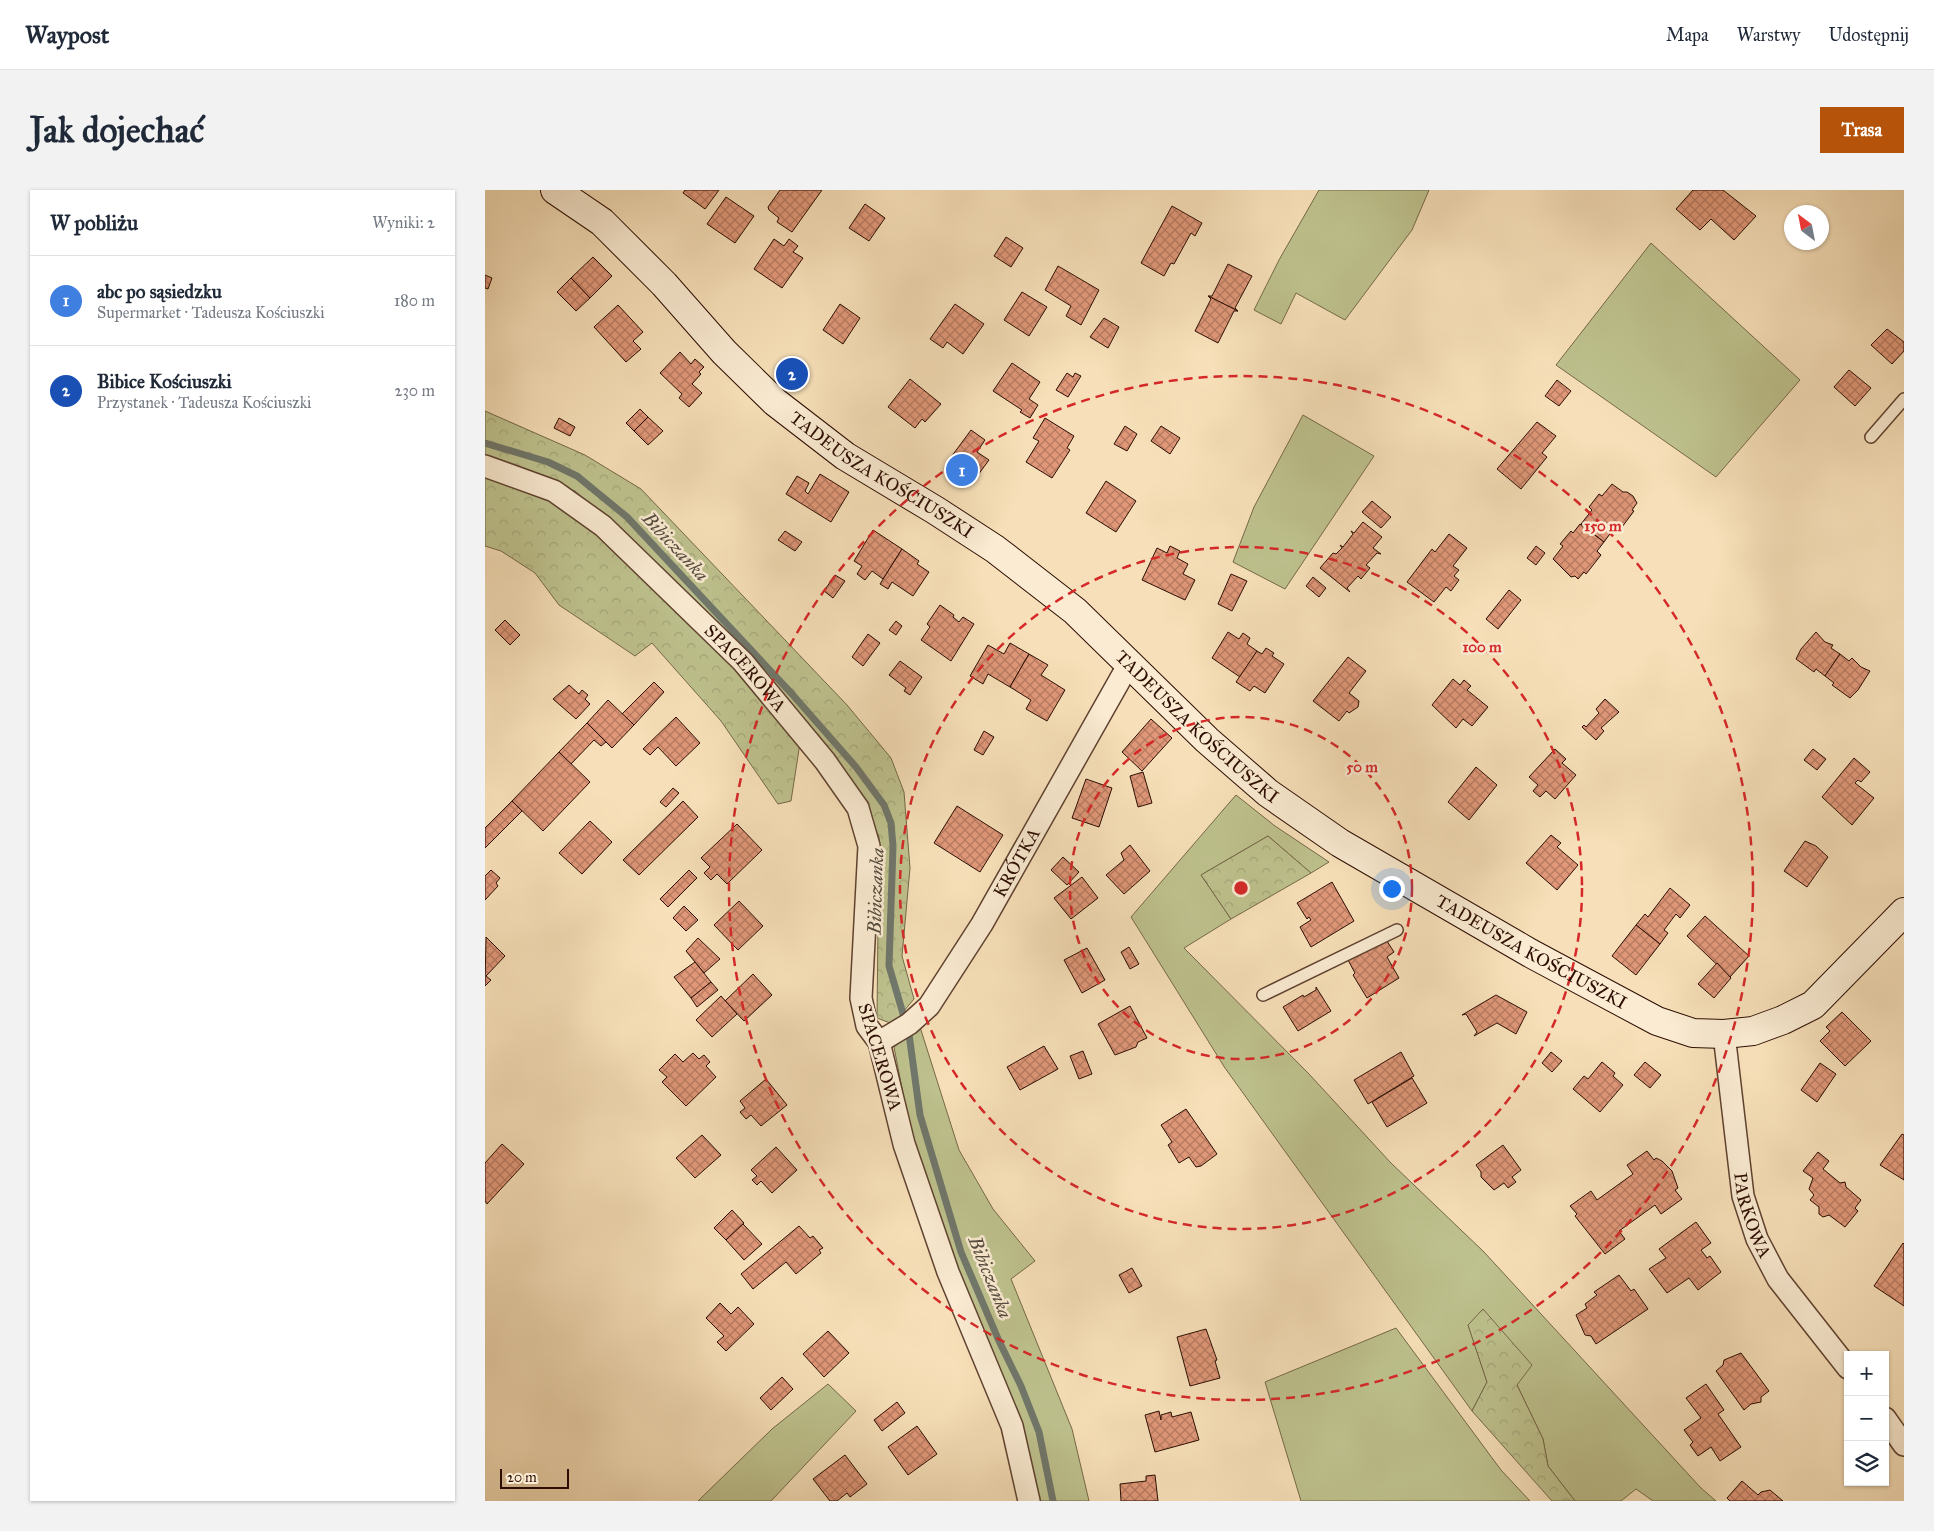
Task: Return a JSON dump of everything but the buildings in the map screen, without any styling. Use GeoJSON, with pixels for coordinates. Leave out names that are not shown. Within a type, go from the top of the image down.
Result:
{"type":"FeatureCollection","features":[{"type":"Feature","properties":{"kind":"street","name":"TADEUSZA KOŚCIUSZKI"},"geometry":{"type":"LineString","coordinates":[[555,190],[602,222],[665,284],[723,352],[775,402],[845,456],[935,510],[1003,555],[1075,611],[1130,662],[1207,740],[1268,793],[1340,843],[1530,954],[1657,1021],[1693,1033],[1723,1034],[1753,1031],[1783,1020],[1813,1004],[1904,912]]}},
{"type":"Feature","properties":{"kind":"street","name":"SPACEROWA"},"geometry":{"type":"LineString","coordinates":[[485,466],[554,491],[603,526],[743,662],[825,761],[858,808],[869,846],[861,998],[867,1026],[879,1042],[904,1144],[948,1272],[1012,1426],[1029,1501]]}},
{"type":"Feature","properties":{"kind":"street","name":"KRÓTKA"},"geometry":{"type":"LineString","coordinates":[[879,1042],[905,1026],[929,1006],[982,924],[1130,662]]}},
{"type":"Feature","properties":{"kind":"street","name":"PARKOWA"},"geometry":{"type":"LineString","coordinates":[[1723,1034],[1743,1196],[1757,1239],[1778,1279],[1844,1363]]}},
{"type":"Feature","properties":{"kind":"street"},"geometry":{"type":"LineString","coordinates":[[1889,1424],[1904,1445]]}},
{"type":"Feature","properties":{"kind":"lane"},"geometry":{"type":"LineString","coordinates":[[1871,437],[1904,400]]}},
{"type":"Feature","properties":{"kind":"lane"},"geometry":{"type":"LineString","coordinates":[[1263,995],[1397,930]]}},
{"type":"Feature","properties":{"kind":"green space"},"geometry":{"type":"Polygon","coordinates":[[[1319,190],[1429,190],[1412,230],[1345,320],[1296,293],[1281,324],[1254,310],[1279,260],[1319,190]]]}},
{"type":"Feature","properties":{"kind":"green space"},"geometry":{"type":"Polygon","coordinates":[[[1651,243],[1800,380],[1716,477],[1556,365],[1651,243]]]}},
{"type":"Feature","properties":{"kind":"green space"},"geometry":{"type":"Polygon","coordinates":[[[485,411],[585,455],[641,489],[847,705],[891,758],[904,792],[910,868],[902,956],[914,999],[893,1024],[877,1018],[879,837],[861,800],[611,523],[575,491],[485,455],[485,411]]]}},
{"type":"Feature","properties":{"kind":"green space"},"geometry":{"type":"Polygon","coordinates":[[[1303,415],[1374,456],[1285,589],[1233,562],[1254,507],[1303,415]]]}},
{"type":"Feature","properties":{"kind":"green space"},"geometry":{"type":"Polygon","coordinates":[[[485,477],[548,500],[606,535],[731,665],[800,743],[791,801],[778,804],[721,721],[652,643],[635,656],[559,605],[535,573],[501,551],[485,546],[485,477]]]}},
{"type":"Feature","properties":{"kind":"green space"},"geometry":{"type":"Polygon","coordinates":[[[1236,795],[1275,826],[1329,862],[1311,873],[1268,836],[1201,875],[1231,919],[1184,948],[1309,1074],[1391,1163],[1484,1252],[1701,1488],[1716,1501],[1653,1501],[1636,1489],[1621,1501],[1575,1501],[1548,1466],[1543,1439],[1517,1385],[1468,1325],[1487,1382],[1472,1411],[1225,1068],[1131,917],[1236,795]]]}},
{"type":"Feature","properties":{"kind":"green space"},"geometry":{"type":"Polygon","coordinates":[[[1268,836],[1311,873],[1231,919],[1201,875],[1268,836]]]}},
{"type":"Feature","properties":{"kind":"green space"},"geometry":{"type":"Polygon","coordinates":[[[920,1027],[959,1150],[993,1209],[1035,1261],[1011,1279],[1072,1429],[1089,1501],[1039,1501],[954,1269],[912,1140],[894,1047],[920,1027]]]}},
{"type":"Feature","properties":{"kind":"green space"},"geometry":{"type":"Polygon","coordinates":[[[1483,1309],[1532,1365],[1517,1385],[1543,1439],[1548,1466],[1575,1501],[1552,1501],[1472,1411],[1487,1382],[1468,1325],[1483,1309]]]}},
{"type":"Feature","properties":{"kind":"green space"},"geometry":{"type":"Polygon","coordinates":[[[1396,1328],[1501,1470],[1530,1501],[1301,1501],[1265,1382],[1396,1328]]]}},
{"type":"Feature","properties":{"kind":"green space"},"geometry":{"type":"Polygon","coordinates":[[[828,1384],[856,1411],[771,1501],[698,1501],[772,1429],[828,1384]]]}},
{"type":"Feature","properties":{"kind":"waterway","name":"Bibiczanka"},"geometry":{"type":"LineString","coordinates":[[485,443],[548,462],[577,476],[627,517],[792,694],[856,767],[884,805],[891,823],[893,846],[889,966],[909,1034],[920,1115],[961,1252],[999,1341],[1021,1386],[1039,1432],[1053,1501]]}},
{"type":"Feature","properties":{"kind":"place","name":"Bibice Kościuszki"},"geometry":{"type":"Point","coordinates":[792,374]}},
{"type":"Feature","properties":{"kind":"place","name":"abc po sąsiedzku"},"geometry":{"type":"Point","coordinates":[962,470]}}]}
